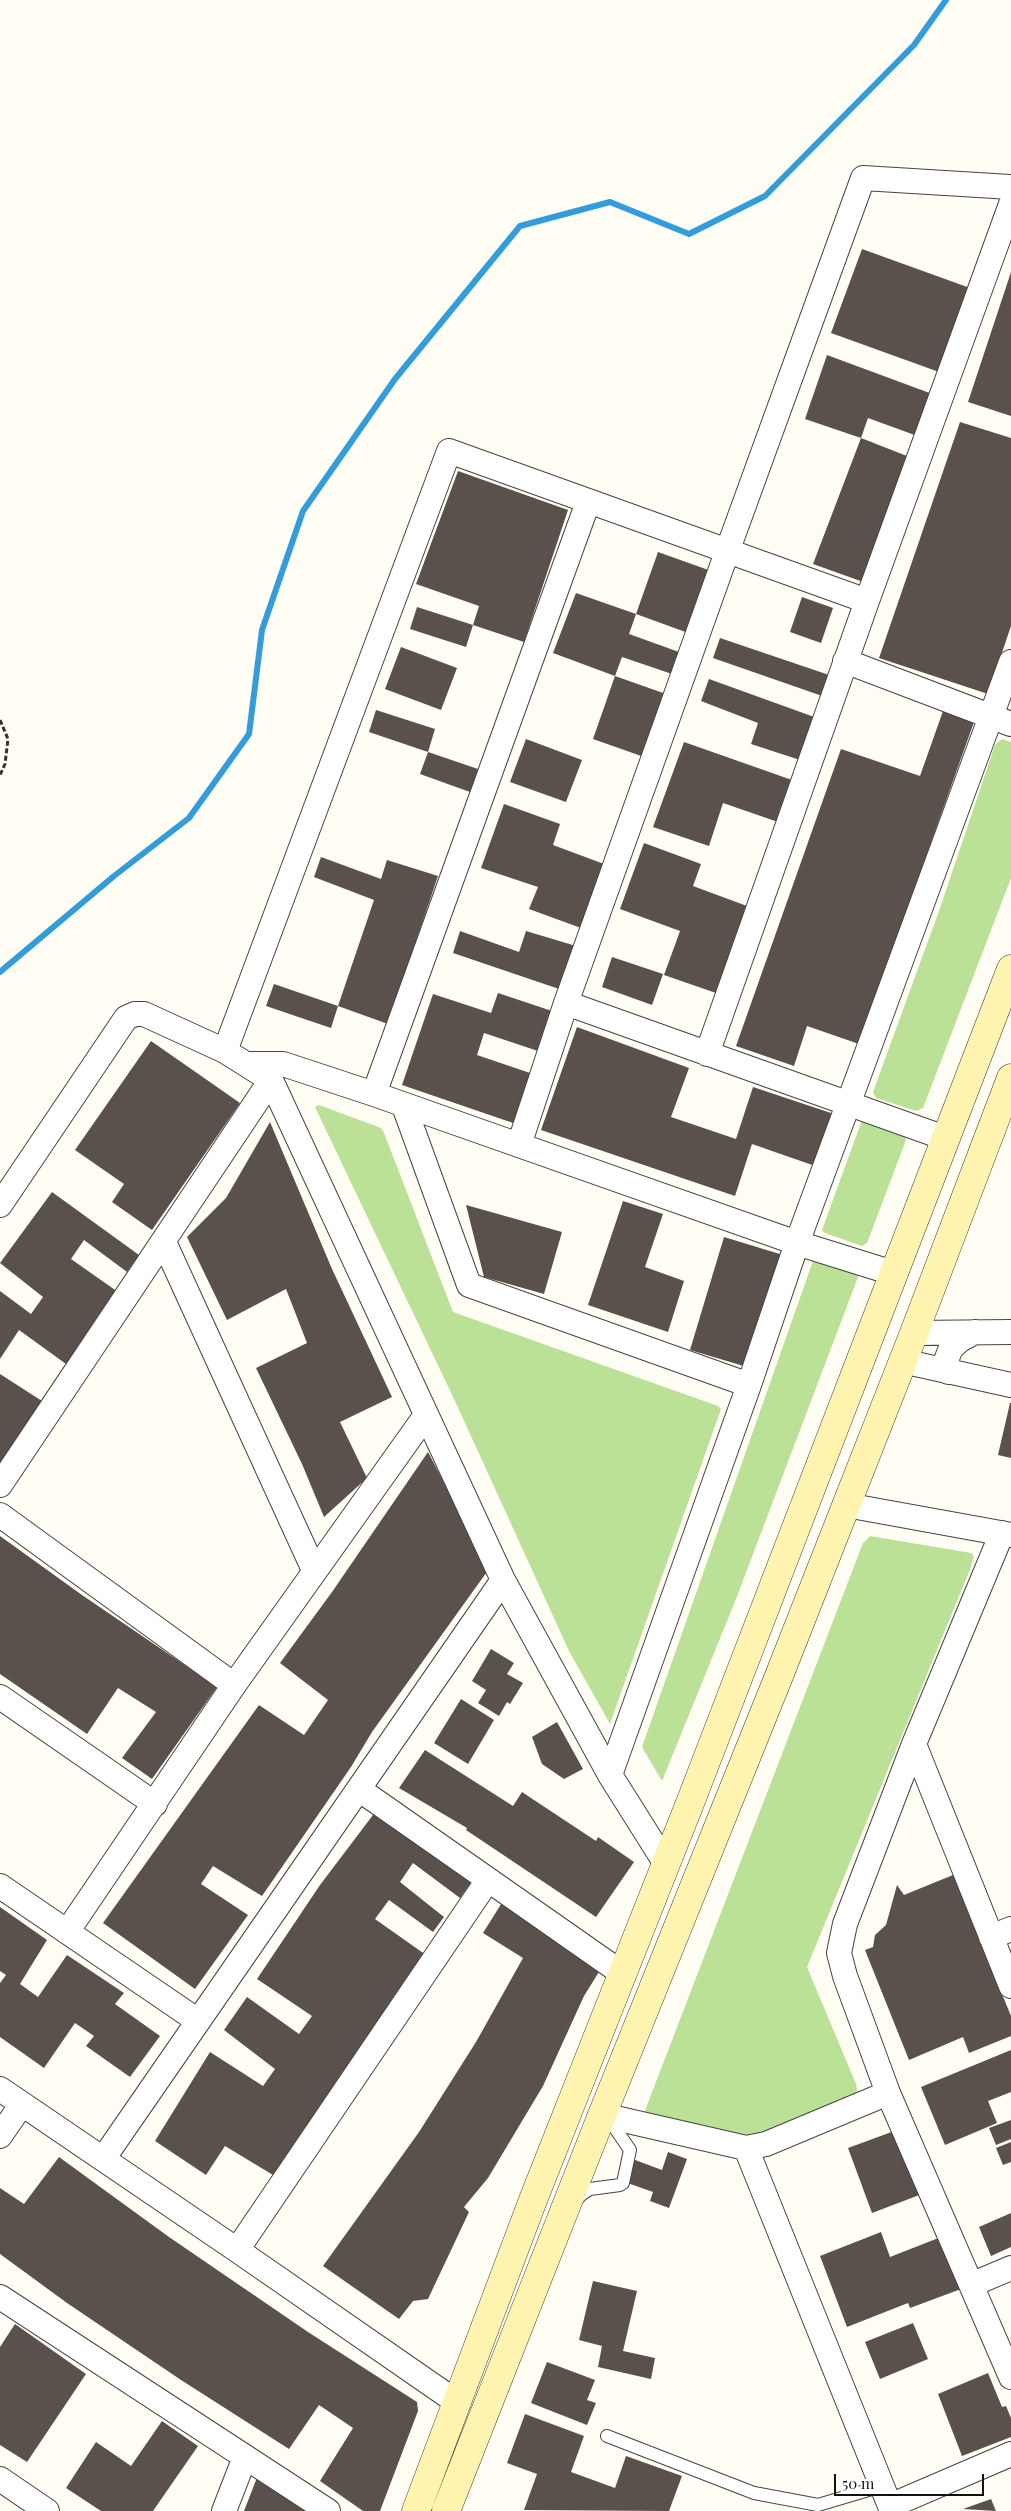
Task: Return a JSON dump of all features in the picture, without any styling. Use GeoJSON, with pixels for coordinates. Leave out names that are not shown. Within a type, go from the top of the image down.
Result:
{"type":"FeatureCollection","features":[{"type":"Feature","properties":{"kind":"main road"},"geometry":{"type":"LineString","coordinates":[[416,2511],[533,2200],[666,1864],[1011,970]]}},
{"type":"Feature","properties":{"kind":"main road"},"geometry":{"type":"LineString","coordinates":[[446,2511],[561,2217],[607,2116],[914,1333],[1011,1078]]}},
{"type":"Feature","properties":{"kind":"main road"},"geometry":{"type":"LineString","coordinates":[[805,1502],[844,1510]]}},
{"type":"Feature","properties":{"kind":"street"},"geometry":{"type":"LineString","coordinates":[[519,1145],[566,1003],[863,178],[1011,187]]}},
{"type":"Feature","properties":{"kind":"street"},"geometry":{"type":"LineString","coordinates":[[707,1054],[845,661],[1011,204]]}},
{"type":"Feature","properties":{"kind":"street"},"geometry":{"type":"LineString","coordinates":[[225,1051],[449,451],[867,601]]}},
{"type":"Feature","properties":{"kind":"street"},"geometry":{"type":"LineString","coordinates":[[374,1094],[588,502]]}},
{"type":"Feature","properties":{"kind":"street"},"geometry":{"type":"LineString","coordinates":[[845,661],[1002,720]]}},
{"type":"Feature","properties":{"kind":"street"},"geometry":{"type":"LineString","coordinates":[[610,1775],[797,1243],[1002,720],[1011,662]]}},
{"type":"Feature","properties":{"kind":"street"},"geometry":{"type":"LineString","coordinates":[[566,1003],[945,1138]]}},
{"type":"Feature","properties":{"kind":"street"},"geometry":{"type":"LineString","coordinates":[[0,1204],[126,1018],[135,1014],[144,1014],[225,1051],[271,1080],[503,1580],[610,1775],[666,1864]]}},
{"type":"Feature","properties":{"kind":"street"},"geometry":{"type":"LineString","coordinates":[[248,1064],[282,1064],[374,1094],[797,1243],[893,1273]]}},
{"type":"Feature","properties":{"kind":"street"},"geometry":{"type":"LineString","coordinates":[[0,1485],[271,1080]]}},
{"type":"Feature","properties":{"kind":"street"},"geometry":{"type":"LineString","coordinates":[[404,1106],[470,1285],[749,1384]]}},
{"type":"Feature","properties":{"kind":"street"},"geometry":{"type":"LineString","coordinates":[[164,1242],[314,1570]]}},
{"type":"Feature","properties":{"kind":"street"},"geometry":{"type":"LineString","coordinates":[[948,1372],[947,1358],[952,1348],[960,1340],[975,1332]]}},
{"type":"Feature","properties":{"kind":"street"},"geometry":{"type":"LineString","coordinates":[[914,1333],[1011,1332]]}},
{"type":"Feature","properties":{"kind":"street"},"geometry":{"type":"LineString","coordinates":[[902,1360],[1011,1385]]}},
{"type":"Feature","properties":{"kind":"street"},"geometry":{"type":"LineString","coordinates":[[67,1932],[234,1685],[426,1415]]}},
{"type":"Feature","properties":{"kind":"street"},"geometry":{"type":"LineString","coordinates":[[844,1510],[1007,1534],[914,1744],[845,1924],[839,1953],[845,1976],[888,2093],[973,2284],[1011,2376]]}},
{"type":"Feature","properties":{"kind":"street"},"geometry":{"type":"LineString","coordinates":[[0,1515],[234,1685]]}},
{"type":"Feature","properties":{"kind":"street"},"geometry":{"type":"LineString","coordinates":[[103,2160],[360,1790],[503,1580]]}},
{"type":"Feature","properties":{"kind":"street"},"geometry":{"type":"LineString","coordinates":[[0,1697],[155,1804]]}},
{"type":"Feature","properties":{"kind":"street"},"geometry":{"type":"LineString","coordinates":[[914,1744],[1001,1933],[1011,1986]]}},
{"type":"Feature","properties":{"kind":"street"},"geometry":{"type":"LineString","coordinates":[[360,1790],[623,1974]]}},
{"type":"Feature","properties":{"kind":"street"},"geometry":{"type":"LineString","coordinates":[[237,2250],[488,1880]]}},
{"type":"Feature","properties":{"kind":"street"},"geometry":{"type":"LineString","coordinates":[[0,1886],[198,2021]]}},
{"type":"Feature","properties":{"kind":"street"},"geometry":{"type":"LineString","coordinates":[[0,2089],[458,2403]]}},
{"type":"Feature","properties":{"kind":"street"},"geometry":{"type":"LineString","coordinates":[[607,2116],[746,2148],[766,2144],[888,2093]]}},
{"type":"Feature","properties":{"kind":"street"},"geometry":{"type":"LineString","coordinates":[[0,2136],[22,2104]]}},
{"type":"Feature","properties":{"kind":"street"},"geometry":{"type":"LineString","coordinates":[[746,2148],[888,2501],[1011,2454]]}},
{"type":"Feature","properties":{"kind":"street"},"geometry":{"type":"LineString","coordinates":[[973,2284],[1011,2268]]}},
{"type":"Feature","properties":{"kind":"street"},"geometry":{"type":"LineString","coordinates":[[0,2297],[328,2511]]}},
{"type":"Feature","properties":{"kind":"street"},"geometry":{"type":"LineString","coordinates":[[224,2511],[245,2458]]}},
{"type":"Feature","properties":{"kind":"street"},"geometry":{"type":"LineString","coordinates":[[0,2479],[47,2511]]}},
{"type":"Feature","properties":{"kind":"lane"},"geometry":{"type":"LineString","coordinates":[[561,2217],[582,2194],[590,2189],[623,2183],[630,2150],[607,2116]]}},
{"type":"Feature","properties":{"kind":"lane"},"geometry":{"type":"LineString","coordinates":[[607,2436],[754,2492],[818,2505],[888,2501]]}},
{"type":"Feature","properties":{"kind":"path"},"geometry":{"type":"LineString","coordinates":[[0,720],[8,739],[5,764],[0,775]]}},
{"type":"Feature","properties":{"kind":"green space"},"geometry":{"type":"Polygon","coordinates":[[[1002,739],[1011,742],[1011,878],[923,1108],[916,1111],[876,1098],[873,1092],[939,911],[995,745],[1002,739]]]}},
{"type":"Feature","properties":{"kind":"green space"},"geometry":{"type":"Polygon","coordinates":[[[319,1105],[381,1128],[453,1312],[718,1406],[721,1409],[610,1724],[569,1651],[455,1401],[315,1107],[319,1105]]]}},
{"type":"Feature","properties":{"kind":"green space"},"geometry":{"type":"Polygon","coordinates":[[[862,1120],[905,1135],[906,1140],[867,1243],[862,1246],[825,1233],[822,1230],[862,1120]]]}},
{"type":"Feature","properties":{"kind":"green space"},"geometry":{"type":"Polygon","coordinates":[[[814,1258],[858,1274],[858,1277],[736,1599],[662,1781],[642,1747],[814,1258]]]}},
{"type":"Feature","properties":{"kind":"green space"},"geometry":{"type":"Polygon","coordinates":[[[870,1536],[971,1553],[974,1556],[807,1967],[856,2084],[858,2095],[759,2138],[641,2121],[863,1543],[870,1536]]]}},
{"type":"Feature","properties":{"kind":"building"},"geometry":{"type":"Polygon","coordinates":[[[862,249],[970,288],[939,372],[831,333],[862,249]]]}},
{"type":"Feature","properties":{"kind":"building"},"geometry":{"type":"Polygon","coordinates":[[[1011,272],[1011,416],[968,402],[1011,272]]]}},
{"type":"Feature","properties":{"kind":"building"},"geometry":{"type":"Polygon","coordinates":[[[827,355],[935,395],[920,437],[868,418],[861,438],[805,419],[827,355]]]}},
{"type":"Feature","properties":{"kind":"building"},"geometry":{"type":"Polygon","coordinates":[[[960,422],[1011,438],[1011,626],[988,694],[879,658],[960,422]]]}},
{"type":"Feature","properties":{"kind":"building"},"geometry":{"type":"Polygon","coordinates":[[[861,438],[912,458],[866,583],[813,564],[861,438]]]}},
{"type":"Feature","properties":{"kind":"building"},"geometry":{"type":"Polygon","coordinates":[[[458,471],[568,510],[524,642],[473,625],[479,606],[416,584],[458,471]]]}},
{"type":"Feature","properties":{"kind":"building"},"geometry":{"type":"Polygon","coordinates":[[[658,552],[714,572],[691,634],[636,614],[658,552]]]}},
{"type":"Feature","properties":{"kind":"building"},"geometry":{"type":"Polygon","coordinates":[[[576,593],[636,614],[629,634],[679,652],[672,674],[622,657],[615,676],[553,653],[576,593]]]}},
{"type":"Feature","properties":{"kind":"building"},"geometry":{"type":"Polygon","coordinates":[[[802,597],[833,608],[821,643],[790,632],[802,597]]]}},
{"type":"Feature","properties":{"kind":"building"},"geometry":{"type":"Polygon","coordinates":[[[417,607],[473,625],[466,647],[410,629],[417,607]]]}},
{"type":"Feature","properties":{"kind":"building"},"geometry":{"type":"Polygon","coordinates":[[[720,638],[832,676],[825,697],[713,658],[720,638]]]}},
{"type":"Feature","properties":{"kind":"building"},"geometry":{"type":"Polygon","coordinates":[[[401,647],[457,668],[441,710],[385,689],[401,647]]]}},
{"type":"Feature","properties":{"kind":"building"},"geometry":{"type":"Polygon","coordinates":[[[615,676],[666,694],[644,757],[593,739],[615,676]]]}},
{"type":"Feature","properties":{"kind":"building"},"geometry":{"type":"Polygon","coordinates":[[[709,679],[817,718],[803,761],[751,744],[758,723],[701,701],[709,679]]]}},
{"type":"Feature","properties":{"kind":"building"},"geometry":{"type":"Polygon","coordinates":[[[376,710],[435,729],[428,752],[369,732],[376,710]]]}},
{"type":"Feature","properties":{"kind":"building"},"geometry":{"type":"Polygon","coordinates":[[[943,711],[974,722],[859,1044],[807,1026],[794,1066],[736,1046],[841,749],[920,776],[943,711]]]}},
{"type":"Feature","properties":{"kind":"building"},"geometry":{"type":"Polygon","coordinates":[[[526,739],[582,760],[566,802],[510,782],[526,739]]]}},
{"type":"Feature","properties":{"kind":"building"},"geometry":{"type":"Polygon","coordinates":[[[684,742],[792,780],[778,822],[723,803],[709,846],[653,827],[684,742]]]}},
{"type":"Feature","properties":{"kind":"building"},"geometry":{"type":"Polygon","coordinates":[[[428,752],[478,769],[470,792],[420,774],[428,752]]]}},
{"type":"Feature","properties":{"kind":"building"},"geometry":{"type":"Polygon","coordinates":[[[504,804],[560,824],[553,845],[604,864],[581,928],[529,909],[538,887],[481,868],[504,804]]]}},
{"type":"Feature","properties":{"kind":"building"},"geometry":{"type":"Polygon","coordinates":[[[644,843],[701,864],[693,886],[747,906],[716,993],[664,975],[680,931],[620,909],[644,843]]]}},
{"type":"Feature","properties":{"kind":"building"},"geometry":{"type":"Polygon","coordinates":[[[321,857],[381,879],[387,860],[438,876],[388,1024],[338,1006],[374,900],[314,877],[321,857]]]}},
{"type":"Feature","properties":{"kind":"building"},"geometry":{"type":"Polygon","coordinates":[[[460,931],[519,952],[526,931],[576,946],[562,990],[453,953],[460,931]]]}},
{"type":"Feature","properties":{"kind":"building"},"geometry":{"type":"Polygon","coordinates":[[[612,957],[663,974],[652,1005],[602,987],[612,957]]]}},
{"type":"Feature","properties":{"kind":"building"},"geometry":{"type":"Polygon","coordinates":[[[274,984],[338,1006],[331,1028],[266,1006],[274,984]]]}},
{"type":"Feature","properties":{"kind":"building"},"geometry":{"type":"Polygon","coordinates":[[[498,993],[555,1012],[541,1052],[484,1033],[477,1055],[533,1074],[516,1124],[402,1085],[433,994],[491,1013],[498,993]]]}},
{"type":"Feature","properties":{"kind":"building"},"geometry":{"type":"Polygon","coordinates":[[[577,1027],[689,1068],[671,1117],[736,1139],[753,1087],[834,1114],[818,1167],[752,1144],[735,1196],[541,1130],[577,1027]]]}},
{"type":"Feature","properties":{"kind":"building"},"geometry":{"type":"Polygon","coordinates":[[[151,1041],[240,1103],[152,1230],[112,1202],[124,1184],[75,1150],[151,1041]]]}},
{"type":"Feature","properties":{"kind":"building"},"geometry":{"type":"Polygon","coordinates":[[[270,1122],[332,1269],[392,1397],[340,1422],[367,1478],[324,1517],[302,1464],[256,1368],[307,1343],[286,1289],[227,1320],[187,1237],[226,1198],[270,1122]]]}},
{"type":"Feature","properties":{"kind":"building"},"geometry":{"type":"Polygon","coordinates":[[[52,1192],[139,1255],[127,1272],[84,1240],[71,1259],[118,1292],[66,1364],[19,1330],[0,1359],[0,1291],[31,1314],[43,1297],[0,1263],[52,1192]]]}},
{"type":"Feature","properties":{"kind":"building"},"geometry":{"type":"Polygon","coordinates":[[[623,1201],[663,1214],[645,1267],[684,1281],[668,1332],[588,1305],[623,1201]]]}},
{"type":"Feature","properties":{"kind":"building"},"geometry":{"type":"Polygon","coordinates":[[[466,1205],[562,1232],[544,1294],[484,1277],[466,1205]]]}},
{"type":"Feature","properties":{"kind":"building"},"geometry":{"type":"Polygon","coordinates":[[[724,1237],[783,1255],[747,1367],[690,1350],[724,1237]]]}},
{"type":"Feature","properties":{"kind":"building"},"geometry":{"type":"Polygon","coordinates":[[[0,1374],[42,1401],[0,1464],[0,1374]]]}},
{"type":"Feature","properties":{"kind":"building"},"geometry":{"type":"Polygon","coordinates":[[[1011,1403],[1011,1458],[998,1455],[1011,1403]]]}},
{"type":"Feature","properties":{"kind":"building"},"geometry":{"type":"Polygon","coordinates":[[[428,1452],[489,1569],[372,1732],[351,1767],[262,1896],[213,1866],[201,1884],[248,1915],[195,1989],[103,1923],[259,1705],[304,1735],[328,1700],[280,1663],[332,1592],[428,1452]]]}},
{"type":"Feature","properties":{"kind":"building"},"geometry":{"type":"Polygon","coordinates":[[[0,1536],[82,1595],[217,1687],[152,1779],[122,1758],[156,1712],[118,1688],[87,1734],[0,1674],[0,1536]]]}},
{"type":"Feature","properties":{"kind":"building"},"geometry":{"type":"Polygon","coordinates":[[[491,1649],[514,1663],[507,1674],[523,1683],[510,1704],[507,1702],[499,1716],[478,1703],[486,1690],[472,1681],[491,1649]]]}},
{"type":"Feature","properties":{"kind":"building"},"geometry":{"type":"Polygon","coordinates":[[[461,1699],[494,1720],[468,1764],[434,1743],[461,1699]]]}},
{"type":"Feature","properties":{"kind":"building"},"geometry":{"type":"Polygon","coordinates":[[[557,1722],[583,1769],[564,1779],[542,1764],[532,1737],[557,1722]]]}},
{"type":"Feature","properties":{"kind":"building"},"geometry":{"type":"Polygon","coordinates":[[[425,1750],[513,1806],[522,1792],[596,1841],[598,1837],[634,1862],[596,1917],[466,1830],[467,1828],[399,1788],[425,1750]]]}},
{"type":"Feature","properties":{"kind":"building"},"geometry":{"type":"Polygon","coordinates":[[[376,1811],[472,1881],[460,1898],[413,1863],[400,1882],[444,1917],[433,1932],[389,1900],[375,1919],[426,1955],[273,2175],[225,2146],[206,2175],[155,2141],[210,2052],[263,2086],[275,2069],[224,2030],[247,1997],[299,2034],[312,2016],[257,1979],[320,1885],[376,1811]]]}},
{"type":"Feature","properties":{"kind":"building"},"geometry":{"type":"Polygon","coordinates":[[[953,1875],[1011,2016],[1011,2036],[969,2053],[963,2037],[909,2060],[865,1950],[873,1947],[875,1935],[886,1925],[897,1885],[904,1895],[953,1875]]]}},
{"type":"Feature","properties":{"kind":"building"},"geometry":{"type":"Polygon","coordinates":[[[503,1901],[602,1967],[584,1996],[543,2086],[488,2178],[464,2207],[469,2212],[428,2299],[413,2301],[399,2319],[323,2266],[419,2132],[476,2042],[523,1958],[483,1933],[503,1901]]]}},
{"type":"Feature","properties":{"kind":"building"},"geometry":{"type":"Polygon","coordinates":[[[0,1907],[47,1940],[20,1984],[38,1997],[67,1955],[124,1993],[115,2004],[160,2036],[130,2077],[86,2046],[94,2036],[75,2023],[44,2068],[0,2037],[0,1983],[6,1975],[0,1971],[0,1907]]]}},
{"type":"Feature","properties":{"kind":"building"},"geometry":{"type":"Polygon","coordinates":[[[1011,2050],[1011,2092],[988,2101],[997,2123],[945,2145],[921,2087],[1011,2050]]]}},
{"type":"Feature","properties":{"kind":"building"},"geometry":{"type":"Polygon","coordinates":[[[1011,2120],[1011,2139],[996,2145],[989,2128],[1011,2120]]]}},
{"type":"Feature","properties":{"kind":"building"},"geometry":{"type":"Polygon","coordinates":[[[897,2130],[922,2194],[872,2213],[848,2148],[897,2130]]]}},
{"type":"Feature","properties":{"kind":"building"},"geometry":{"type":"Polygon","coordinates":[[[1011,2142],[1011,2162],[1003,2165],[996,2148],[1011,2142]]]}},
{"type":"Feature","properties":{"kind":"building"},"geometry":{"type":"Polygon","coordinates":[[[668,2152],[687,2159],[669,2208],[650,2201],[653,2192],[619,2180],[627,2157],[662,2170],[668,2152]]]}},
{"type":"Feature","properties":{"kind":"building"},"geometry":{"type":"Polygon","coordinates":[[[59,2157],[169,2237],[308,2332],[417,2402],[418,2411],[380,2511],[363,2511],[320,2481],[353,2428],[319,2405],[289,2449],[181,2380],[67,2303],[0,2254],[0,2188],[24,2204],[59,2157]]]}},
{"type":"Feature","properties":{"kind":"building"},"geometry":{"type":"Polygon","coordinates":[[[1011,2213],[1011,2247],[991,2256],[979,2227],[1011,2213]]]}},
{"type":"Feature","properties":{"kind":"building"},"geometry":{"type":"Polygon","coordinates":[[[881,2232],[890,2257],[941,2237],[961,2289],[910,2308],[908,2303],[847,2327],[820,2256],[881,2232]]]}},
{"type":"Feature","properties":{"kind":"building"},"geometry":{"type":"Polygon","coordinates":[[[593,2281],[637,2291],[623,2351],[655,2358],[651,2379],[598,2367],[602,2346],[579,2340],[593,2281]]]}},
{"type":"Feature","properties":{"kind":"building"},"geometry":{"type":"Polygon","coordinates":[[[913,2323],[928,2359],[880,2379],[865,2342],[913,2323]]]}},
{"type":"Feature","properties":{"kind":"building"},"geometry":{"type":"Polygon","coordinates":[[[15,2324],[86,2374],[27,2462],[0,2445],[0,2347],[15,2324]]]}},
{"type":"Feature","properties":{"kind":"building"},"geometry":{"type":"Polygon","coordinates":[[[547,2362],[595,2380],[587,2400],[596,2403],[587,2425],[531,2403],[547,2362]]]}},
{"type":"Feature","properties":{"kind":"building"},"geometry":{"type":"Polygon","coordinates":[[[988,2373],[1002,2407],[1006,2406],[1011,2418],[1011,2437],[962,2456],[938,2394],[988,2373]]]}},
{"type":"Feature","properties":{"kind":"building"},"geometry":{"type":"Polygon","coordinates":[[[525,2414],[584,2436],[571,2472],[615,2488],[626,2456],[682,2476],[669,2511],[524,2510],[537,2474],[507,2463],[525,2414]]]}},
{"type":"Feature","properties":{"kind":"building"},"geometry":{"type":"Polygon","coordinates":[[[162,2421],[198,2446],[153,2511],[101,2511],[66,2488],[96,2442],[131,2466],[162,2421]]]}},
{"type":"Feature","properties":{"kind":"building"},"geometry":{"type":"Polygon","coordinates":[[[258,2475],[309,2511],[244,2511],[258,2475]]]}},
{"type":"Feature","properties":{"kind":"building"},"geometry":{"type":"Polygon","coordinates":[[[991,2499],[996,2511],[963,2509],[991,2499]]]}},
{"type":"Feature","properties":{"kind":"waterway"},"geometry":{"type":"LineString","coordinates":[[0,972],[114,876],[189,818],[249,734],[262,630],[303,511],[395,379],[520,226],[610,202],[689,234],[765,196],[914,45],[946,0]]}}]}
